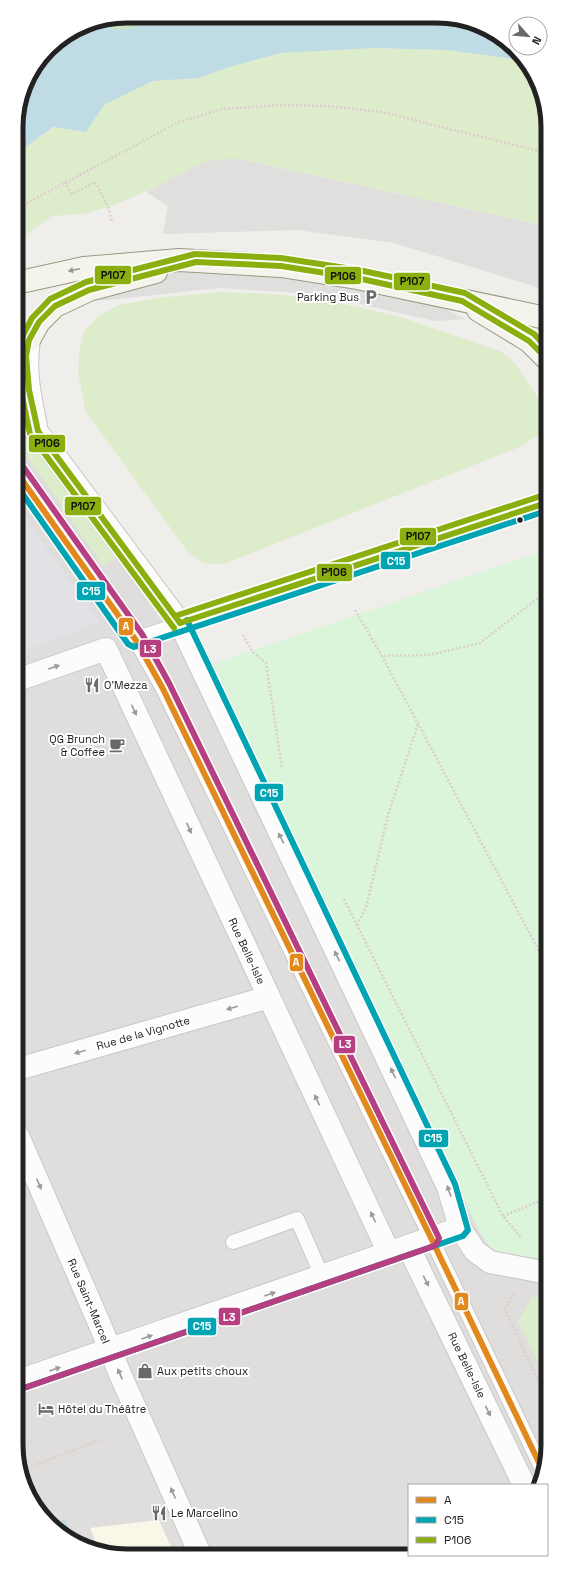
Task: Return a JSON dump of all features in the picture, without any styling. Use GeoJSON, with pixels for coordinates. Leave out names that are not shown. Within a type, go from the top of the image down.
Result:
{"type":"FeatureCollection","features":[{"type":"Feature","properties":{"kind":"main road"},"geometry":{"type":"LineString","coordinates":[[23,281],[84,268],[180,260],[281,266],[357,278],[541,317]]}},
{"type":"Feature","properties":{"kind":"main road"},"geometry":{"type":"LineString","coordinates":[[29,340],[39,322],[55,306],[89,290],[196,262]]}},
{"type":"Feature","properties":{"kind":"main road"},"geometry":{"type":"LineString","coordinates":[[462,301],[529,341],[541,353]]}},
{"type":"Feature","properties":{"kind":"street"},"geometry":{"type":"LineString","coordinates":[[29,340],[26,356],[29,390],[38,431]]}},
{"type":"Feature","properties":{"kind":"street"},"geometry":{"type":"LineString","coordinates":[[23,412],[180,623],[448,1187],[460,1228],[475,1251],[490,1262],[541,1272]]}},
{"type":"Feature","properties":{"kind":"street","name":"Rue Belle-Isle"},"geometry":{"type":"LineString","coordinates":[[23,678],[106,649],[269,997],[399,1249],[523,1484]]}},
{"type":"Feature","properties":{"kind":"street","name":"Rue de la Vignotte"},"geometry":{"type":"LineString","coordinates":[[23,1069],[269,997]]}},
{"type":"Feature","properties":{"kind":"street","name":"Rue Saint-Marcel"},"geometry":{"type":"LineString","coordinates":[[23,1148],[123,1381],[198,1549]]}},
{"type":"Feature","properties":{"kind":"street"},"geometry":{"type":"LineString","coordinates":[[23,1380],[460,1228]]}},
{"type":"Feature","properties":{"kind":"lane","name":"Rue Belle-Isle"},"geometry":{"type":"LineString","coordinates":[[23,481],[135,639],[162,687],[539,1462]]}},
{"type":"Feature","properties":{"kind":"lane"},"geometry":{"type":"LineString","coordinates":[[135,639],[541,505]]}},
{"type":"Feature","properties":{"kind":"lane"},"geometry":{"type":"LineString","coordinates":[[233,1242],[297,1219],[322,1276]]}},
{"type":"Feature","properties":{"kind":"path"},"geometry":{"type":"LineString","coordinates":[[23,205],[179,122],[222,108],[281,105],[319,106],[382,112],[541,152]]}},
{"type":"Feature","properties":{"kind":"path"},"geometry":{"type":"LineString","coordinates":[[65,182],[72,194],[95,182],[108,206],[112,221]]}},
{"type":"Feature","properties":{"kind":"path"},"geometry":{"type":"LineString","coordinates":[[382,656],[429,655],[480,643],[541,595]]}},
{"type":"Feature","properties":{"kind":"path"},"geometry":{"type":"LineString","coordinates":[[355,610],[382,656],[541,955]]}},
{"type":"Feature","properties":{"kind":"path"},"geometry":{"type":"LineString","coordinates":[[243,635],[252,651],[266,662],[282,773]]}},
{"type":"Feature","properties":{"kind":"path"},"geometry":{"type":"LineString","coordinates":[[357,925],[366,908],[388,815],[418,724]]}},
{"type":"Feature","properties":{"kind":"path"},"geometry":{"type":"LineString","coordinates":[[344,897],[503,1216],[522,1239],[522,1245]]}},
{"type":"Feature","properties":{"kind":"path"},"geometry":{"type":"LineString","coordinates":[[503,1216],[541,1200]]}},
{"type":"Feature","properties":{"kind":"path"},"geometry":{"type":"LineString","coordinates":[[515,1292],[505,1309],[541,1387]]}},
{"type":"Feature","properties":{"kind":"path"},"geometry":{"type":"LineString","coordinates":[[26,1470],[100,1440]]}},
{"type":"Feature","properties":{"kind":"shaded area"},"geometry":{"type":"Polygon","coordinates":[[[220,159],[239,159],[541,225],[541,290],[530,285],[394,243],[298,230],[163,234],[168,206],[146,192],[204,162],[220,159]]]}},
{"type":"Feature","properties":{"kind":"shaded area","name":"Parking Bus"},"geometry":{"type":"Polygon","coordinates":[[[187,270],[286,272],[425,300],[466,319],[435,321],[316,294],[219,288],[109,300],[85,300],[108,286],[187,270]]]}},
{"type":"Feature","properties":{"kind":"shaded area"},"geometry":{"type":"Polygon","coordinates":[[[23,413],[144,573],[492,1250],[541,1259],[541,1452],[533,1484],[408,1484],[408,1549],[113,1548],[93,1544],[69,1532],[53,1519],[40,1503],[28,1479],[23,1452],[23,413]]]}},
{"type":"Feature","properties":{"kind":"shaded area"},"geometry":{"type":"Polygon","coordinates":[[[23,516],[100,622],[23,651],[23,516]]]}},
{"type":"Feature","properties":{"kind":"shaded area"},"geometry":{"type":"Polygon","coordinates":[[[159,1520],[172,1549],[127,1549],[97,1545],[90,1528],[159,1520]]]}},
{"type":"Feature","properties":{"kind":"green space"},"geometry":{"type":"Polygon","coordinates":[[[120,23],[143,23],[138,27],[120,30],[103,26],[120,23]]]}},
{"type":"Feature","properties":{"kind":"green space"},"geometry":{"type":"Polygon","coordinates":[[[374,48],[447,50],[516,59],[527,75],[536,93],[539,106],[541,127],[541,225],[239,159],[163,184],[114,205],[84,214],[52,216],[23,237],[23,149],[53,127],[86,132],[103,105],[153,81],[199,78],[226,68],[281,53],[374,48]]]}},
{"type":"Feature","properties":{"kind":"green space"},"geometry":{"type":"Polygon","coordinates":[[[222,292],[272,294],[323,299],[400,317],[500,351],[514,362],[538,398],[541,406],[541,434],[517,448],[224,564],[203,563],[187,551],[86,412],[78,373],[79,352],[84,332],[98,316],[119,305],[156,298],[222,292]]]}},
{"type":"Feature","properties":{"kind":"green space"},"geometry":{"type":"Polygon","coordinates":[[[23,430],[115,557],[104,567],[23,451],[23,430]]]}},
{"type":"Feature","properties":{"kind":"green space"},"geometry":{"type":"Polygon","coordinates":[[[541,552],[541,1259],[492,1250],[481,1235],[207,666],[541,552]]]}},
{"type":"Feature","properties":{"kind":"green space"},"geometry":{"type":"Polygon","coordinates":[[[532,1296],[541,1297],[541,1369],[518,1322],[532,1296]]]}},
{"type":"Feature","properties":{"kind":"water"},"geometry":{"type":"Polygon","coordinates":[[[143,23],[444,23],[458,25],[477,31],[489,37],[508,51],[508,56],[513,56],[516,59],[447,50],[374,48],[281,53],[226,68],[199,78],[153,81],[104,105],[86,132],[53,127],[23,149],[23,120],[27,100],[31,87],[44,64],[64,44],[87,31],[103,26],[120,30],[138,27],[143,23]]]}},
{"type":"Feature","properties":{"kind":"water"},"geometry":{"type":"Polygon","coordinates":[[[65,1519],[71,1533],[69,1532],[57,1522],[65,1519]]]}},
{"type":"Feature","properties":{"kind":"pier"},"geometry":{"type":"Polygon","coordinates":[[[24,1459],[36,1487],[33,1489],[28,1479],[24,1459]]]}},
{"type":"Feature","properties":{"kind":"transit line","name":"P107"},"geometry":{"type":"LineString","coordinates":[[23,335],[32,318],[50,299],[86,282],[195,254],[281,258],[359,270],[465,293],[534,334],[541,342]]}},
{"type":"Feature","properties":{"kind":"transit line","name":"P106"},"geometry":{"type":"LineString","coordinates":[[180,623],[38,431],[29,390],[26,356],[29,340],[39,322],[55,306],[89,290],[196,262],[281,266],[357,278],[462,301],[529,341],[541,353]]}},
{"type":"Feature","properties":{"kind":"transit line","name":"P107"},"geometry":{"type":"LineString","coordinates":[[23,401],[30,434],[174,628]]}},
{"type":"Feature","properties":{"kind":"transit line","name":"L3"},"geometry":{"type":"LineString","coordinates":[[23,1388],[434,1246],[439,1238],[169,683],[142,634],[24,468]]}},
{"type":"Feature","properties":{"kind":"transit line","name":"A"},"geometry":{"type":"LineString","coordinates":[[23,481],[135,639],[162,687],[539,1463]]}},
{"type":"Feature","properties":{"kind":"transit line","name":"C15"},"geometry":{"type":"LineString","coordinates":[[23,495],[128,644],[134,647],[541,513]]}},
{"type":"Feature","properties":{"kind":"transit line","name":"P107"},"geometry":{"type":"LineString","coordinates":[[178,615],[541,496]]}},
{"type":"Feature","properties":{"kind":"transit line","name":"P106"},"geometry":{"type":"LineString","coordinates":[[180,623],[541,505]]}},
{"type":"Feature","properties":{"kind":"transit line","name":"C15"},"geometry":{"type":"LineString","coordinates":[[23,1388],[463,1236],[468,1230],[455,1184],[187,620]]}},
{"type":"Feature","properties":{"kind":"place","name":"Parking Bus"},"geometry":{"type":"Point","coordinates":[371,297]}},
{"type":"Feature","properties":{"kind":"place","name":"O'Mezza"},"geometry":{"type":"Point","coordinates":[92,685]}},
{"type":"Feature","properties":{"kind":"place","name":"QG Brunch & Coffee"},"geometry":{"type":"Point","coordinates":[117,745]}},
{"type":"Feature","properties":{"kind":"place","name":"Aux petits choux"},"geometry":{"type":"Point","coordinates":[145,1371]}},
{"type":"Feature","properties":{"kind":"place","name":"Hôtel du Théâtre"},"geometry":{"type":"Point","coordinates":[46,1409]}},
{"type":"Feature","properties":{"kind":"place","name":"Le Marcelino"},"geometry":{"type":"Point","coordinates":[159,1513]}}]}
